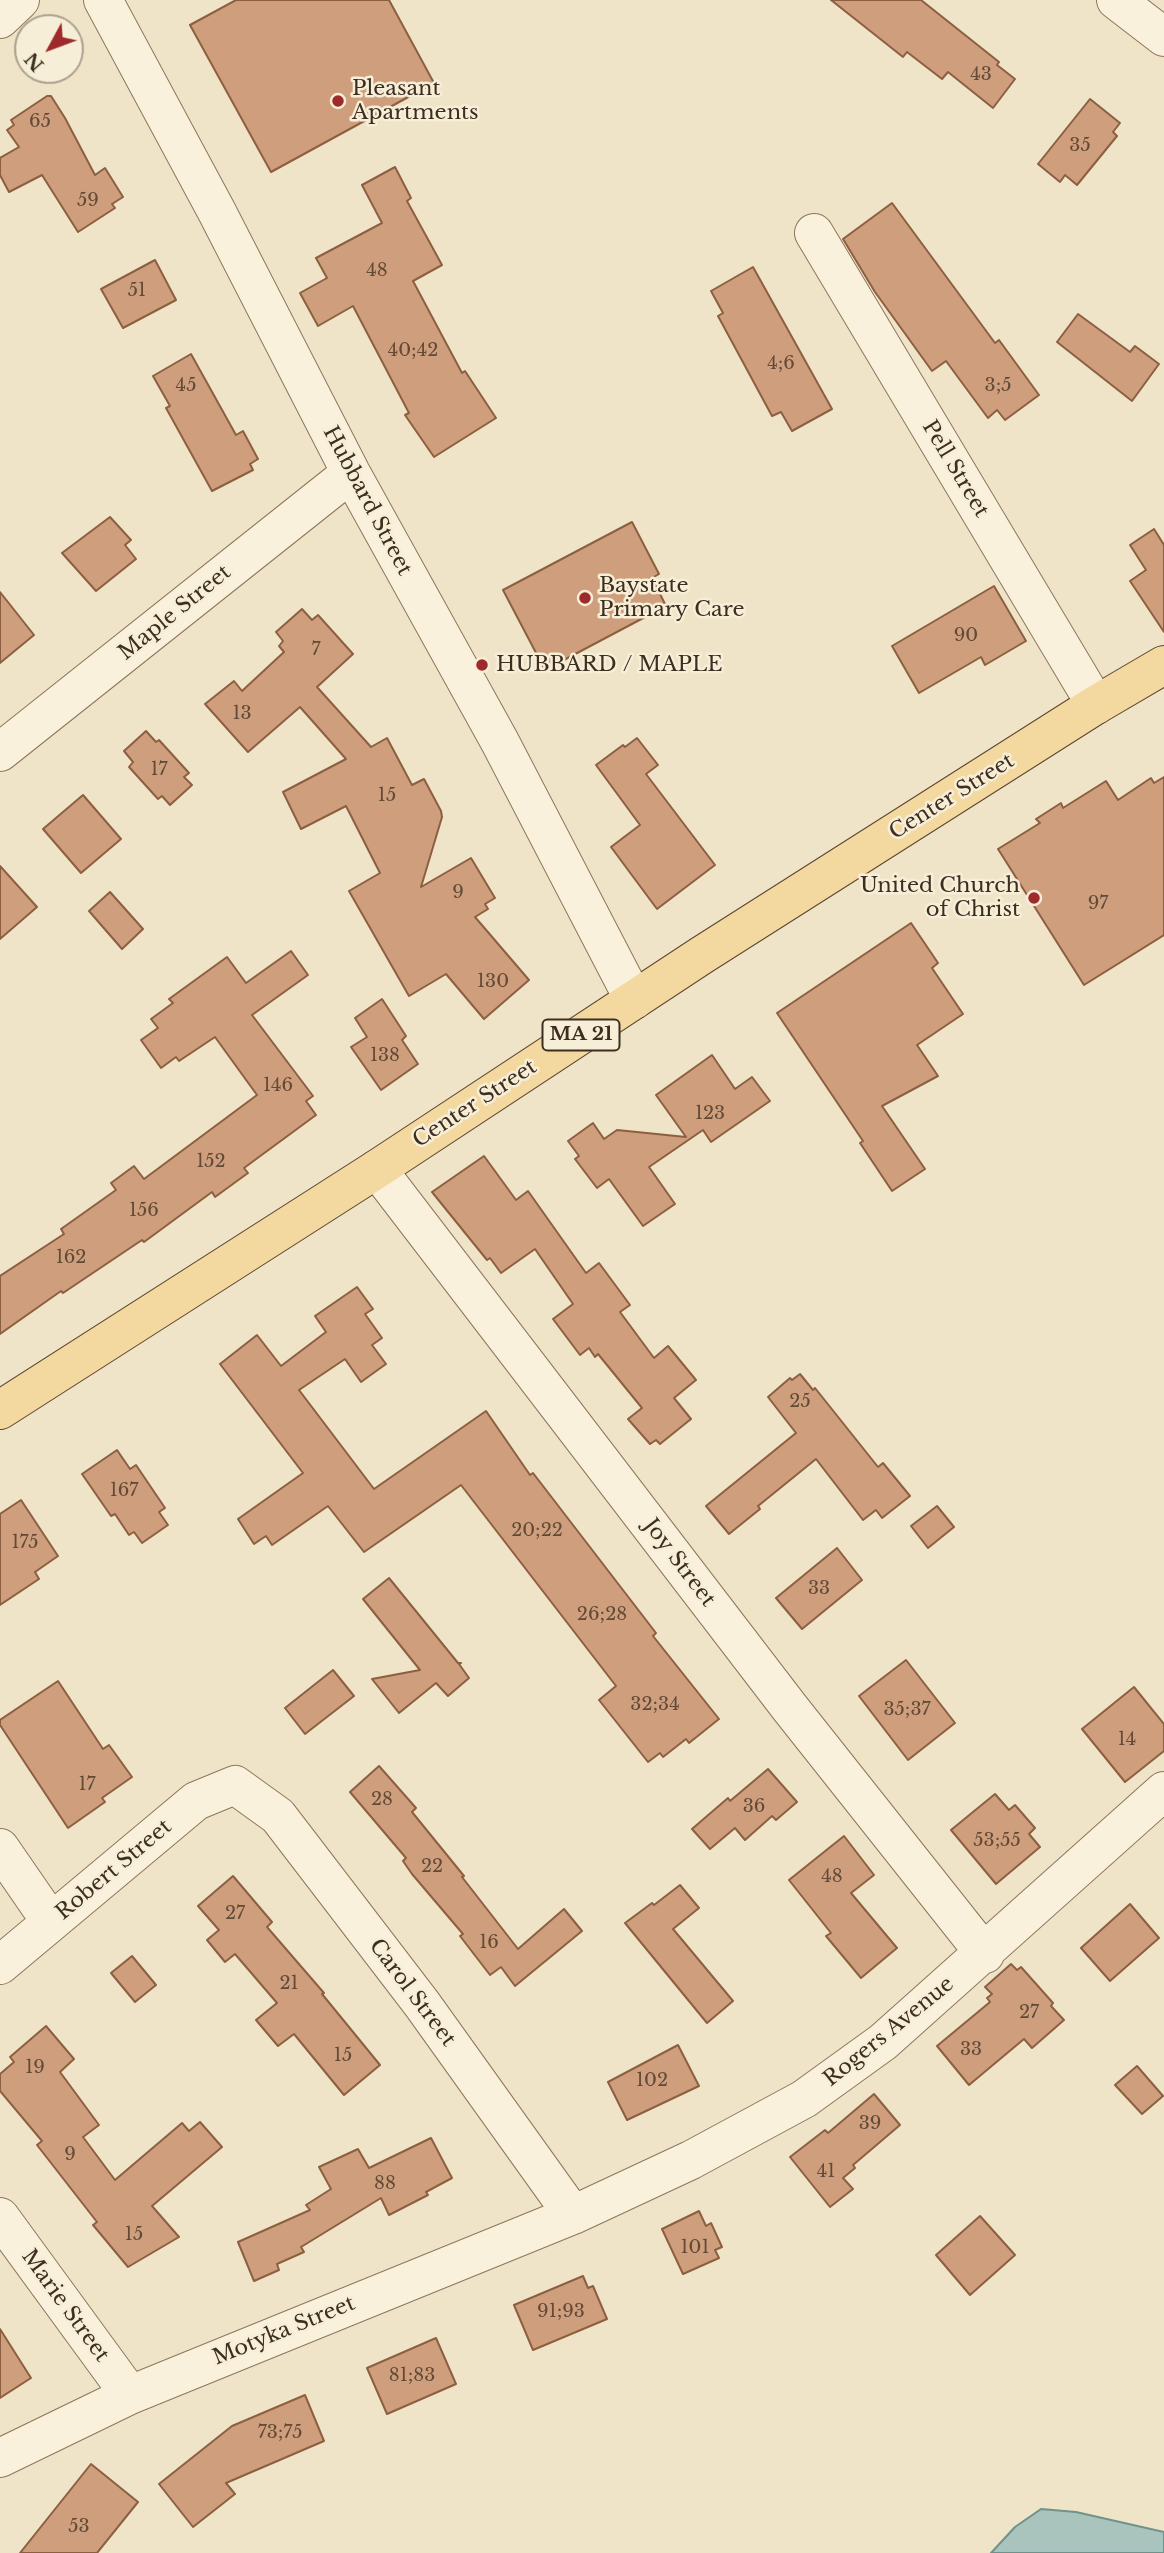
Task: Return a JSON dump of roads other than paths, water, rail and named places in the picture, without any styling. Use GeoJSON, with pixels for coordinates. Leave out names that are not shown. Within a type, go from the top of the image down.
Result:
{"type":"FeatureCollection","features":[{"type":"Feature","properties":{"kind":"main road","name":"Center Street"},"geometry":{"type":"LineString","coordinates":[[0,1410],[377,1169],[634,1000],[1096,705],[1164,665]]}},
{"type":"Feature","properties":{"kind":"street"},"geometry":{"type":"LineString","coordinates":[[0,19],[20,0]]}},
{"type":"Feature","properties":{"kind":"street","name":"Hubbard Street"},"geometry":{"type":"LineString","coordinates":[[103,0],[217,212],[351,473],[500,742],[634,1000]]}},
{"type":"Feature","properties":{"kind":"street"},"geometry":{"type":"LineString","coordinates":[[1116,0],[1164,37]]}},
{"type":"Feature","properties":{"kind":"street","name":"Pell Street"},"geometry":{"type":"LineString","coordinates":[[814,233],[1096,705]]}},
{"type":"Feature","properties":{"kind":"street","name":"Maple Street"},"geometry":{"type":"LineString","coordinates":[[0,752],[351,473]]}},
{"type":"Feature","properties":{"kind":"street","name":"Joy Street"},"geometry":{"type":"LineString","coordinates":[[377,1169],[789,1708],[985,1954]]}},
{"type":"Feature","properties":{"kind":"street","name":"Robert Street"},"geometry":{"type":"LineString","coordinates":[[0,1965],[196,1801],[235,1785]]}},
{"type":"Feature","properties":{"kind":"street","name":"Carol Street"},"geometry":{"type":"LineString","coordinates":[[235,1785],[278,1815],[422,2004],[573,2215]]}},
{"type":"Feature","properties":{"kind":"street","name":"Rogers Avenue"},"geometry":{"type":"LineString","coordinates":[[573,2215],[691,2160],[804,2099],[883,2042],[985,1954],[1164,1791]]}},
{"type":"Feature","properties":{"kind":"street"},"geometry":{"type":"LineString","coordinates":[[0,1848],[51,1922]]}},
{"type":"Feature","properties":{"kind":"street","name":"Motyka Street"},"geometry":{"type":"LineString","coordinates":[[0,2458],[130,2395],[573,2215]]}},
{"type":"Feature","properties":{"kind":"street","name":"Marie Street"},"geometry":{"type":"LineString","coordinates":[[0,2217],[130,2395]]}},
{"type":"Feature","properties":{"kind":"water"},"geometry":{"type":"Polygon","coordinates":[[[1041,2509],[1076,2512],[1164,2532],[1164,2553],[991,2553],[1015,2527],[1041,2509]]]}},
{"type":"Feature","properties":{"kind":"place","name":"Pleasant Apartments"},"geometry":{"type":"Point","coordinates":[338,101]}},
{"type":"Feature","properties":{"kind":"place","name":"Baystate Primary Care"},"geometry":{"type":"Point","coordinates":[585,598]}},
{"type":"Feature","properties":{"kind":"place","name":"HUBBARD / MAPLE"},"geometry":{"type":"Point","coordinates":[482,665]}},
{"type":"Feature","properties":{"kind":"place","name":"United Church of Christ"},"geometry":{"type":"Point","coordinates":[1034,898]}}]}
